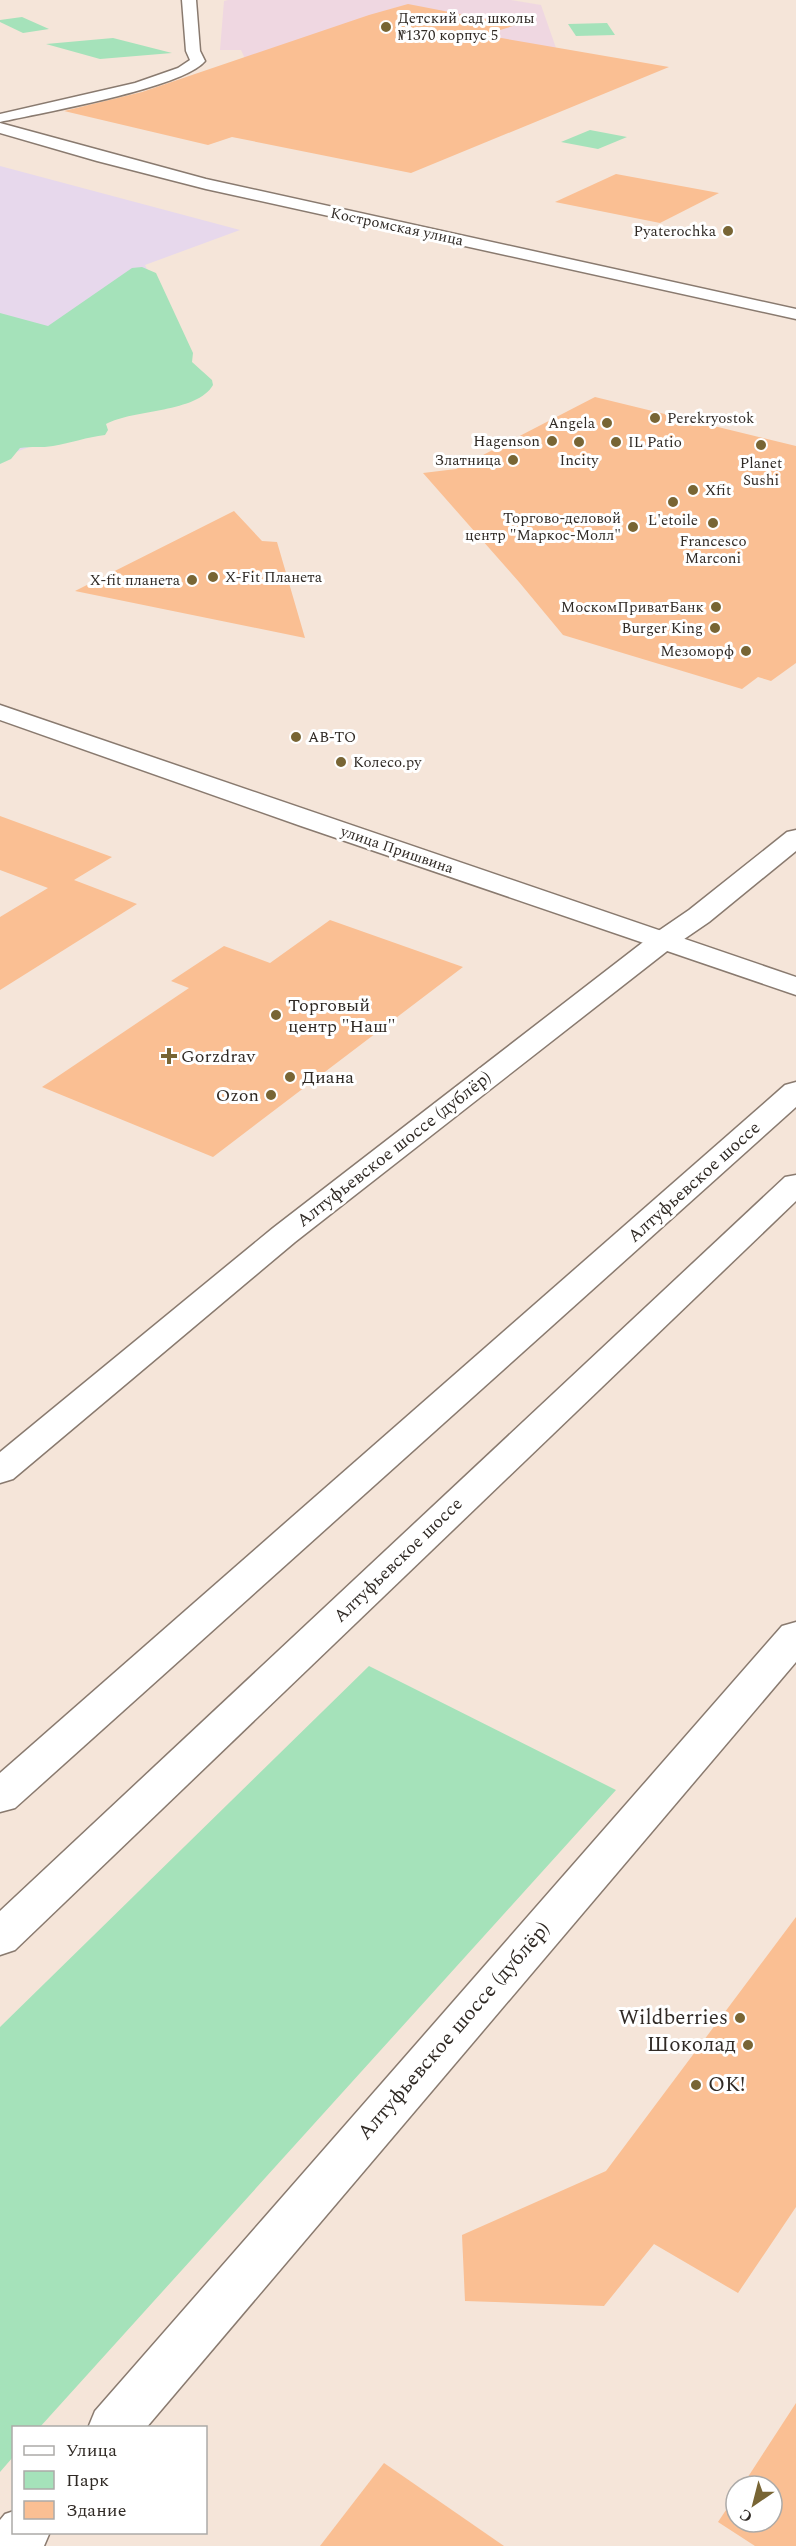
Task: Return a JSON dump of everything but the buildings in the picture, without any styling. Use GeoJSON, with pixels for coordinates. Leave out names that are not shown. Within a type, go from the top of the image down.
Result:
{"type":"FeatureCollection","features":[{"type":"Feature","properties":{"kind":"street"},"geometry":{"type":"LineString","coordinates":[[0,118],[139,86],[183,71],[198,61],[193,51],[189,0]]}},
{"type":"Feature","properties":{"kind":"street","name":"Костромская улица"},"geometry":{"type":"LineString","coordinates":[[0,128],[101,159],[291,204],[796,314]]}},
{"type":"Feature","properties":{"kind":"street","name":"улица Пришвина"},"geometry":{"type":"LineString","coordinates":[[0,712],[662,942],[796,986]]}},
{"type":"Feature","properties":{"kind":"street","name":"Алтуфьевское шоссе (дублёр)"},"geometry":{"type":"LineString","coordinates":[[0,1471],[284,1234],[662,942],[699,916],[796,838]]}},
{"type":"Feature","properties":{"kind":"street","name":"Алтуфьевское шоссе"},"geometry":{"type":"LineString","coordinates":[[0,1797],[796,1091]]}},
{"type":"Feature","properties":{"kind":"street","name":"Алтуфьевское шоссе"},"geometry":{"type":"LineString","coordinates":[[0,1938],[796,1184]]}},
{"type":"Feature","properties":{"kind":"street","name":"Алтуфьевское шоссе (дублёр)"},"geometry":{"type":"LineString","coordinates":[[114,2426],[796,1636]]}},
{"type":"Feature","properties":{"kind":"street"},"geometry":{"type":"LineString","coordinates":[[12,2546],[22,2534]]}},
{"type":"Feature","properties":{"kind":"shaded area","name":"Детский сад школы №1370 корпус 5"},"geometry":{"type":"Polygon","coordinates":[[[511,0],[541,5],[570,88],[246,61],[241,50],[220,50],[224,1],[511,0]]]}},
{"type":"Feature","properties":{"kind":"shaded area"},"geometry":{"type":"Polygon","coordinates":[[[0,166],[240,230],[145,265],[201,382],[0,458],[0,166]]]}},
{"type":"Feature","properties":{"kind":"green space"},"geometry":{"type":"Polygon","coordinates":[[[22,17],[49,29],[23,33],[0,22],[0,20],[22,17]]]}},
{"type":"Feature","properties":{"kind":"green space"},"geometry":{"type":"Polygon","coordinates":[[[607,23],[615,35],[576,36],[568,24],[607,23]]]}},
{"type":"Feature","properties":{"kind":"green space"},"geometry":{"type":"Polygon","coordinates":[[[113,38],[172,53],[100,59],[46,44],[113,38]]]}},
{"type":"Feature","properties":{"kind":"green space"},"geometry":{"type":"Polygon","coordinates":[[[590,130],[627,137],[598,149],[561,142],[590,130]]]}},
{"type":"Feature","properties":{"kind":"green space"},"geometry":{"type":"Polygon","coordinates":[[[142,267],[156,273],[193,353],[192,362],[212,380],[213,385],[205,394],[193,401],[106,424],[108,430],[105,435],[53,446],[20,448],[11,459],[0,464],[0,313],[48,326],[132,268],[142,267]]]}},
{"type":"Feature","properties":{"kind":"green space"},"geometry":{"type":"Polygon","coordinates":[[[369,1666],[616,1790],[41,2426],[12,2426],[12,2458],[0,2472],[0,2027],[369,1666]]]}},
{"type":"Feature","properties":{"kind":"place","name":"Детский сад школы №1370 корпус 5"},"geometry":{"type":"Point","coordinates":[386,27]}},
{"type":"Feature","properties":{"kind":"place","name":"Pyaterochka"},"geometry":{"type":"Point","coordinates":[728,231]}},
{"type":"Feature","properties":{"kind":"place","name":"Perekryostok"},"geometry":{"type":"Point","coordinates":[655,418]}},
{"type":"Feature","properties":{"kind":"place","name":"Angela"},"geometry":{"type":"Point","coordinates":[607,423]}},
{"type":"Feature","properties":{"kind":"place","name":"Hagenson"},"geometry":{"type":"Point","coordinates":[552,441]}},
{"type":"Feature","properties":{"kind":"place","name":"Incity"},"geometry":{"type":"Point","coordinates":[579,442]}},
{"type":"Feature","properties":{"kind":"place","name":"IL Patio"},"geometry":{"type":"Point","coordinates":[616,442]}},
{"type":"Feature","properties":{"kind":"place","name":"Planet Sushi"},"geometry":{"type":"Point","coordinates":[761,445]}},
{"type":"Feature","properties":{"kind":"place","name":"Златница"},"geometry":{"type":"Point","coordinates":[513,460]}},
{"type":"Feature","properties":{"kind":"place","name":"Xfit"},"geometry":{"type":"Point","coordinates":[693,490]}},
{"type":"Feature","properties":{"kind":"place","name":"L'etoile"},"geometry":{"type":"Point","coordinates":[673,502]}},
{"type":"Feature","properties":{"kind":"place","name":"Francesco Marconi"},"geometry":{"type":"Point","coordinates":[713,523]}},
{"type":"Feature","properties":{"kind":"place","name":"Торгово-деловой центр \"Маркос-Молл\""},"geometry":{"type":"Point","coordinates":[633,527]}},
{"type":"Feature","properties":{"kind":"place","name":"X-Fit Планета"},"geometry":{"type":"Point","coordinates":[213,577]}},
{"type":"Feature","properties":{"kind":"place","name":"X-fit планета"},"geometry":{"type":"Point","coordinates":[192,580]}},
{"type":"Feature","properties":{"kind":"place","name":"МоскомПриватБанк"},"geometry":{"type":"Point","coordinates":[716,607]}},
{"type":"Feature","properties":{"kind":"place","name":"Burger King"},"geometry":{"type":"Point","coordinates":[715,628]}},
{"type":"Feature","properties":{"kind":"place","name":"Мезоморф"},"geometry":{"type":"Point","coordinates":[746,651]}},
{"type":"Feature","properties":{"kind":"place","name":"АВ-ТО"},"geometry":{"type":"Point","coordinates":[296,737]}},
{"type":"Feature","properties":{"kind":"place","name":"Колесо.ру"},"geometry":{"type":"Point","coordinates":[341,762]}},
{"type":"Feature","properties":{"kind":"place","name":"Торговый центр \"Наш\""},"geometry":{"type":"Point","coordinates":[276,1015]}},
{"type":"Feature","properties":{"kind":"place","name":"Gorzdrav"},"geometry":{"type":"Point","coordinates":[169,1056]}},
{"type":"Feature","properties":{"kind":"place","name":"Диана"},"geometry":{"type":"Point","coordinates":[290,1077]}},
{"type":"Feature","properties":{"kind":"place","name":"Ozon"},"geometry":{"type":"Point","coordinates":[271,1095]}},
{"type":"Feature","properties":{"kind":"place","name":"Wildberries"},"geometry":{"type":"Point","coordinates":[740,2018]}},
{"type":"Feature","properties":{"kind":"place","name":"Шоколад"},"geometry":{"type":"Point","coordinates":[748,2045]}},
{"type":"Feature","properties":{"kind":"place","name":"OK!"},"geometry":{"type":"Point","coordinates":[696,2085]}}]}
